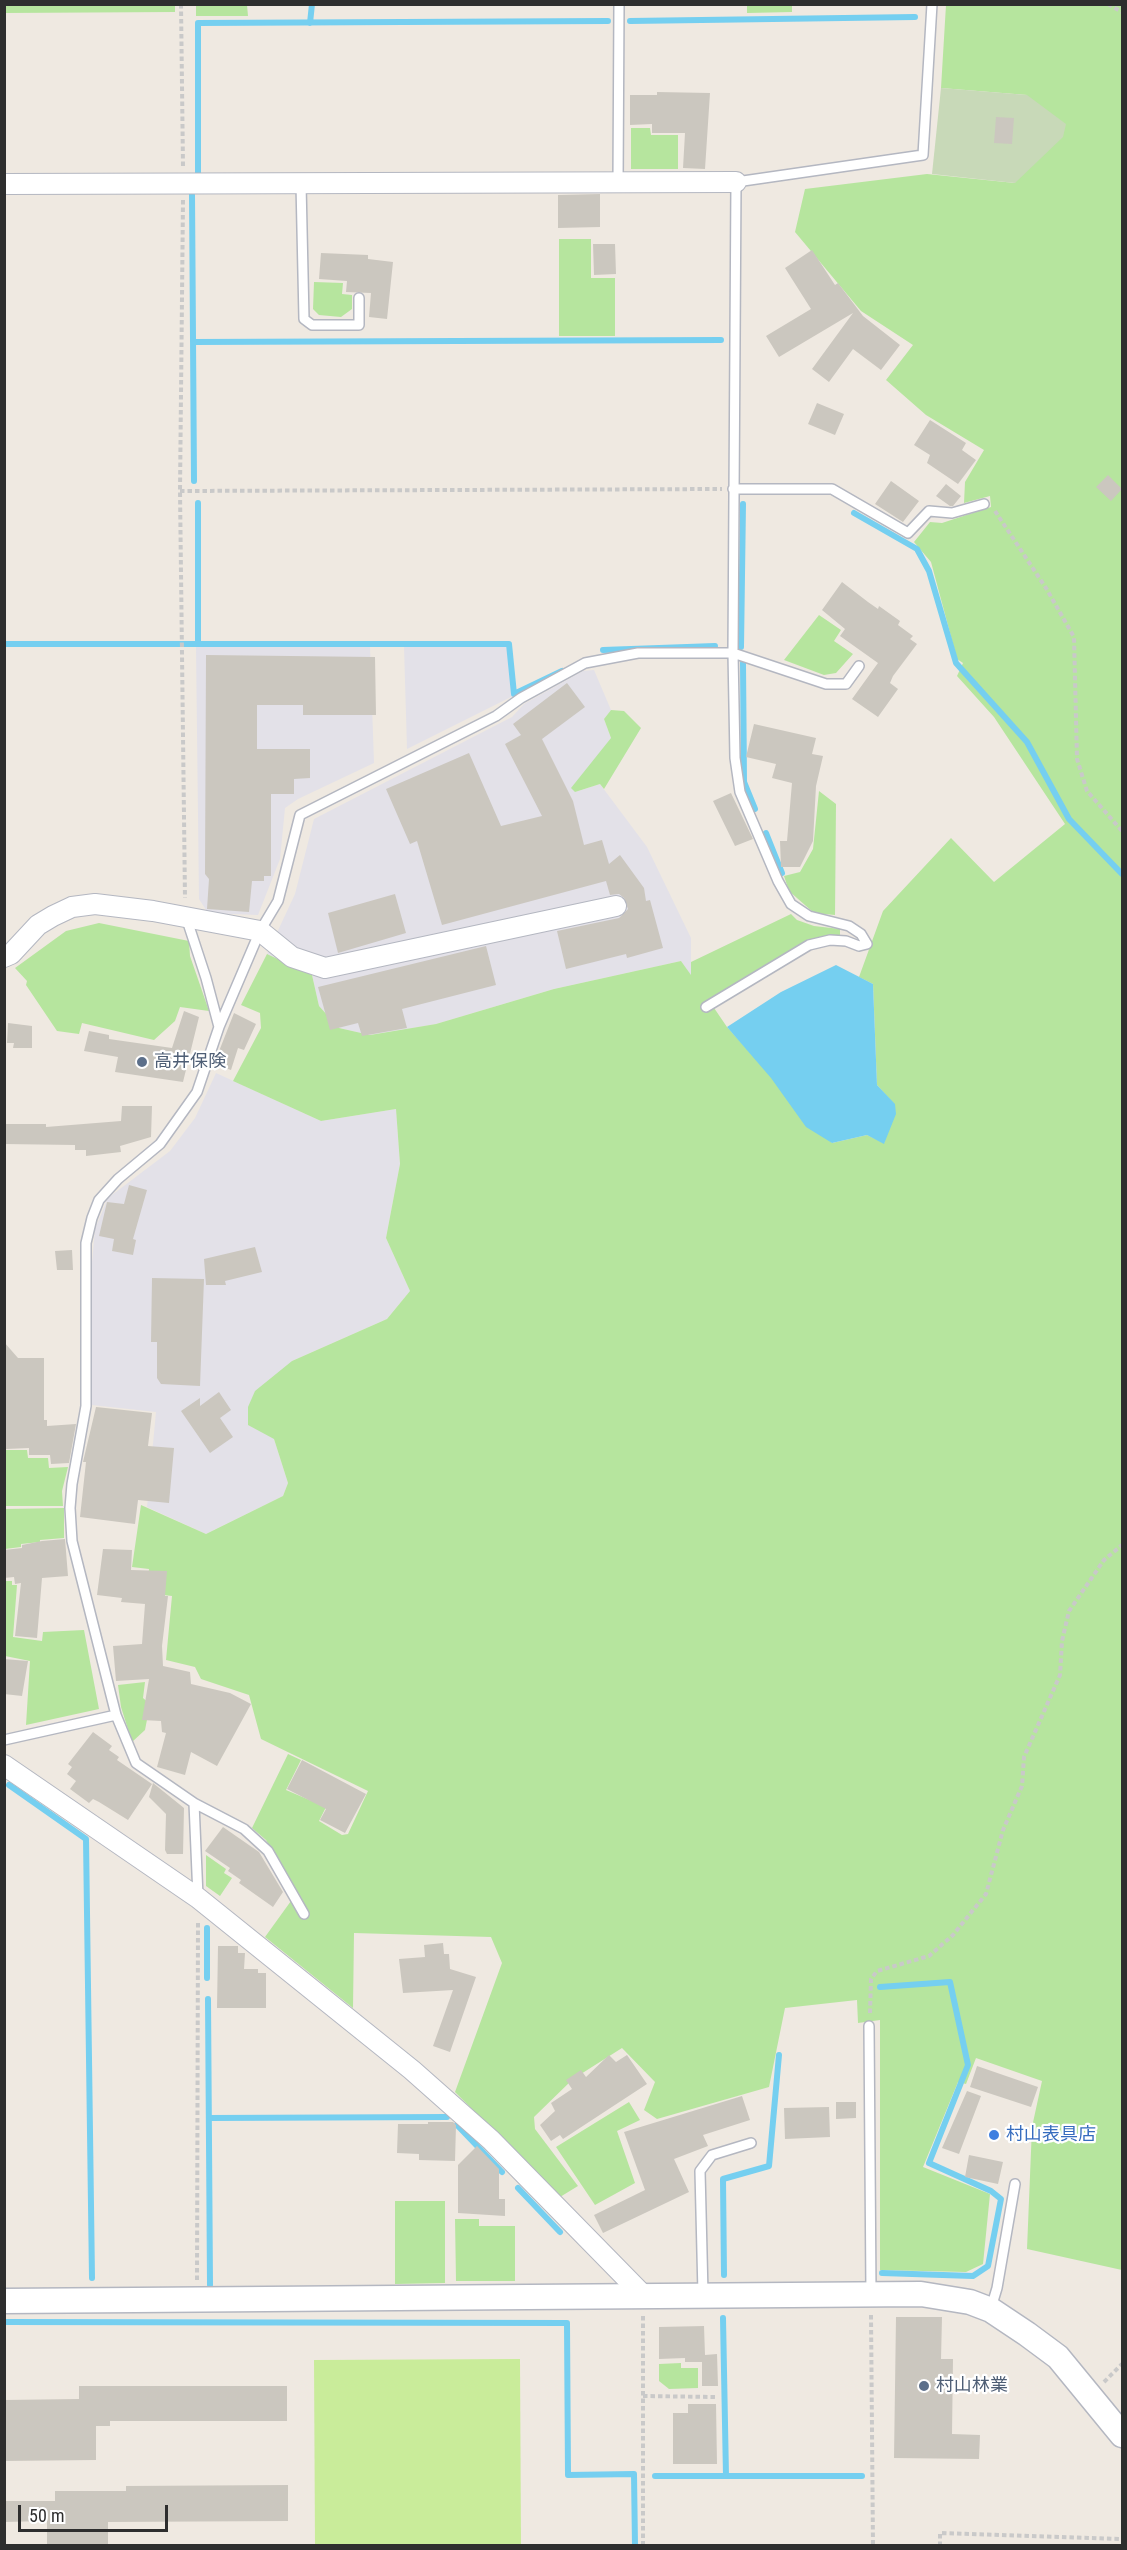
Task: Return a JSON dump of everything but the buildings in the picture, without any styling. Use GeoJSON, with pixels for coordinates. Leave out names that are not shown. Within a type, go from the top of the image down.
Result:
{"type":"FeatureCollection","features":[{"type":"Feature","properties":{"kind":"street"},"geometry":{"type":"LineString","coordinates":[[4,184],[736,182]]}},
{"type":"Feature","properties":{"kind":"street"},"geometry":{"type":"LineString","coordinates":[[4,957],[11,954],[38,925],[72,907],[95,904],[186,917],[260,931],[292,957],[325,968],[616,906]]}},
{"type":"Feature","properties":{"kind":"street"},"geometry":{"type":"LineString","coordinates":[[4,1765],[198,1898],[412,2070],[491,2140],[643,2295]]}},
{"type":"Feature","properties":{"kind":"street"},"geometry":{"type":"LineString","coordinates":[[4,2301],[197,2302],[703,2294],[921,2294],[970,2302],[991,2310],[1058,2356],[1122,2435]]}},
{"type":"Feature","properties":{"kind":"lane"},"geometry":{"type":"LineString","coordinates":[[618,183],[619,4]]}},
{"type":"Feature","properties":{"kind":"lane"},"geometry":{"type":"LineString","coordinates":[[706,1007],[809,945],[830,940],[846,941],[859,946],[867,944],[861,934],[849,926],[809,916],[791,904],[778,881],[740,792],[735,759],[733,653],[736,182],[923,155],[932,4]]}},
{"type":"Feature","properties":{"kind":"lane"},"geometry":{"type":"LineString","coordinates":[[300,184],[304,319],[312,325],[359,325],[359,298]]}},
{"type":"Feature","properties":{"kind":"lane"},"geometry":{"type":"LineString","coordinates":[[733,489],[832,489],[908,533],[929,511],[952,513],[984,504]]}},
{"type":"Feature","properties":{"kind":"lane"},"geometry":{"type":"LineString","coordinates":[[304,1914],[268,1851],[244,1829],[194,1803],[136,1763],[116,1715],[72,1541],[70,1508],[86,1406],[86,1243],[99,1200],[118,1179],[160,1144],[197,1092],[219,1027],[260,931],[278,901],[300,816],[496,716],[521,698],[585,663],[638,653],[733,653],[826,684],[846,684],[859,666]]}},
{"type":"Feature","properties":{"kind":"lane"},"geometry":{"type":"LineString","coordinates":[[186,917],[204,968],[219,1027]]}},
{"type":"Feature","properties":{"kind":"lane"},"geometry":{"type":"LineString","coordinates":[[4,1740],[116,1715]]}},
{"type":"Feature","properties":{"kind":"lane"},"geometry":{"type":"LineString","coordinates":[[194,1803],[198,1898]]}},
{"type":"Feature","properties":{"kind":"lane"},"geometry":{"type":"LineString","coordinates":[[869,2026],[871,2294]]}},
{"type":"Feature","properties":{"kind":"lane"},"geometry":{"type":"LineString","coordinates":[[703,2294],[700,2171],[712,2155],[751,2144]]}},
{"type":"Feature","properties":{"kind":"lane"},"geometry":{"type":"LineString","coordinates":[[991,2310],[1015,2184]]}},
{"type":"Feature","properties":{"kind":"path"},"geometry":{"type":"LineString","coordinates":[[181,4],[183,184],[180,491],[186,917]]}},
{"type":"Feature","properties":{"kind":"path"},"geometry":{"type":"LineString","coordinates":[[1108,4],[1122,12]]}},
{"type":"Feature","properties":{"kind":"path"},"geometry":{"type":"LineString","coordinates":[[180,491],[733,489]]}},
{"type":"Feature","properties":{"kind":"path"},"geometry":{"type":"LineString","coordinates":[[984,504],[998,513],[1074,637],[1077,759],[1087,791],[1122,831]]}},
{"type":"Feature","properties":{"kind":"path"},"geometry":{"type":"LineString","coordinates":[[869,2026],[871,1979],[877,1971],[928,1956],[953,1935],[986,1894],[1003,1830],[1022,1786],[1024,1757],[1060,1674],[1062,1641],[1070,1611],[1104,1560],[1122,1545]]}},
{"type":"Feature","properties":{"kind":"path"},"geometry":{"type":"LineString","coordinates":[[197,2302],[198,1898]]}},
{"type":"Feature","properties":{"kind":"path"},"geometry":{"type":"LineString","coordinates":[[871,2294],[873,2546]]}},
{"type":"Feature","properties":{"kind":"path"},"geometry":{"type":"LineString","coordinates":[[643,2295],[643,2546]]}},
{"type":"Feature","properties":{"kind":"path"},"geometry":{"type":"LineString","coordinates":[[643,2396],[715,2397]]}},
{"type":"Feature","properties":{"kind":"path"},"geometry":{"type":"LineString","coordinates":[[940,2546],[940,2533],[1122,2539]]}},
{"type":"Feature","properties":{"kind":"shaded area"},"geometry":{"type":"Polygon","coordinates":[[[404,646],[507,646],[513,696],[407,749],[404,646]]]}},
{"type":"Feature","properties":{"kind":"shaded area"},"geometry":{"type":"Polygon","coordinates":[[[196,647],[370,647],[374,763],[298,799],[285,808],[280,859],[258,915],[208,913],[199,899],[196,647]]]}},
{"type":"Feature","properties":{"kind":"shaded area"},"geometry":{"type":"Polygon","coordinates":[[[594,670],[611,710],[604,719],[611,738],[575,792],[600,784],[647,847],[691,938],[691,976],[681,961],[554,989],[436,1024],[370,1035],[339,1028],[319,1006],[312,975],[267,954],[295,894],[314,819],[512,717],[524,704],[583,671],[594,670]]]}},
{"type":"Feature","properties":{"kind":"shaded area"},"geometry":{"type":"Polygon","coordinates":[[[216,1073],[321,1121],[396,1109],[400,1164],[386,1238],[410,1291],[387,1319],[292,1361],[274,1439],[288,1483],[283,1496],[206,1534],[147,1507],[156,1412],[92,1405],[92,1263],[95,1229],[108,1198],[170,1151],[195,1118],[216,1073]]]}},
{"type":"Feature","properties":{"kind":"green space"},"geometry":{"type":"Polygon","coordinates":[[[5,4],[175,5],[175,12],[4,13],[5,4]]]}},
{"type":"Feature","properties":{"kind":"green space"},"geometry":{"type":"Polygon","coordinates":[[[196,5],[247,5],[248,16],[196,16],[196,5]]]}},
{"type":"Feature","properties":{"kind":"green space"},"geometry":{"type":"Polygon","coordinates":[[[747,5],[792,5],[792,12],[747,13],[747,5]]]}},
{"type":"Feature","properties":{"kind":"green space"},"geometry":{"type":"Polygon","coordinates":[[[946,5],[1122,5],[1122,2270],[1027,2249],[1032,2127],[1042,2081],[976,2058],[966,2084],[958,2082],[923,2167],[990,2194],[983,2264],[966,2272],[880,2270],[880,2020],[858,2023],[857,2000],[785,2008],[769,2087],[657,2119],[644,2110],[655,2082],[622,2048],[573,2079],[534,2117],[535,2129],[578,2186],[560,2197],[455,2092],[502,1963],[491,1937],[354,1933],[353,2008],[265,1937],[296,1894],[266,1840],[252,1828],[288,1754],[301,1760],[286,1790],[326,1807],[319,1821],[342,1835],[348,1834],[368,1791],[261,1739],[249,1695],[201,1679],[195,1667],[166,1660],[172,1596],[147,1593],[149,1569],[132,1567],[141,1505],[206,1534],[283,1496],[288,1483],[274,1439],[248,1425],[248,1407],[255,1391],[292,1361],[387,1319],[410,1291],[386,1238],[400,1164],[396,1109],[321,1121],[233,1081],[261,1028],[260,1013],[241,1005],[267,954],[312,975],[319,1006],[339,1028],[370,1035],[436,1024],[554,989],[681,961],[691,975],[691,962],[791,914],[797,920],[814,926],[840,929],[840,935],[809,940],[710,1002],[727,1027],[832,1143],[867,1135],[884,1143],[895,1105],[877,1085],[873,984],[859,977],[883,911],[951,838],[994,882],[1065,824],[994,717],[957,676],[963,663],[957,659],[931,562],[914,542],[930,522],[942,523],[991,507],[990,496],[964,503],[965,482],[984,450],[926,415],[886,380],[913,345],[861,311],[795,232],[805,189],[927,174],[1015,183],[1027,95],[941,88],[946,5]]]}},
{"type":"Feature","properties":{"kind":"green space"},"geometry":{"type":"Polygon","coordinates":[[[941,88],[1027,95],[1066,124],[1063,137],[1015,183],[932,174],[941,88]]]}},
{"type":"Feature","properties":{"kind":"green space"},"geometry":{"type":"Polygon","coordinates":[[[631,128],[650,128],[651,135],[678,135],[678,169],[631,169],[631,128]]]}},
{"type":"Feature","properties":{"kind":"green space"},"geometry":{"type":"Polygon","coordinates":[[[559,239],[591,239],[591,278],[615,278],[615,336],[559,336],[559,239]]]}},
{"type":"Feature","properties":{"kind":"green space"},"geometry":{"type":"Polygon","coordinates":[[[314,282],[343,283],[342,294],[352,295],[352,309],[341,317],[319,315],[313,309],[314,282]]]}},
{"type":"Feature","properties":{"kind":"green space"},"geometry":{"type":"Polygon","coordinates":[[[819,615],[841,630],[834,641],[853,654],[836,673],[824,675],[784,660],[819,615]]]}},
{"type":"Feature","properties":{"kind":"green space"},"geometry":{"type":"Polygon","coordinates":[[[611,710],[624,711],[641,728],[604,789],[600,784],[575,792],[571,788],[611,738],[604,719],[611,710]]]}},
{"type":"Feature","properties":{"kind":"green space"},"geometry":{"type":"Polygon","coordinates":[[[819,791],[836,804],[835,915],[814,913],[789,891],[784,876],[800,872],[813,849],[819,791]]]}},
{"type":"Feature","properties":{"kind":"green space"},"geometry":{"type":"Polygon","coordinates":[[[99,923],[189,941],[190,956],[209,1011],[180,1007],[175,1021],[154,1040],[82,1023],[79,1034],[57,1031],[26,985],[27,981],[15,968],[66,931],[99,923]]]}},
{"type":"Feature","properties":{"kind":"green space"},"geometry":{"type":"Polygon","coordinates":[[[5,1450],[27,1450],[28,1458],[48,1458],[49,1468],[68,1467],[62,1491],[63,1506],[5,1506],[5,1450]]]}},
{"type":"Feature","properties":{"kind":"green space"},"geometry":{"type":"Polygon","coordinates":[[[64,1508],[64,1538],[40,1540],[40,1542],[21,1544],[21,1547],[5,1549],[4,1509],[64,1508]]]}},
{"type":"Feature","properties":{"kind":"green space"},"geometry":{"type":"Polygon","coordinates":[[[5,1581],[12,1581],[12,1585],[17,1585],[13,1637],[42,1641],[43,1632],[84,1630],[99,1709],[26,1725],[30,1661],[5,1656],[5,1581]]]}},
{"type":"Feature","properties":{"kind":"green space"},"geometry":{"type":"Polygon","coordinates":[[[145,1682],[143,1698],[150,1704],[145,1730],[132,1742],[121,1707],[118,1685],[145,1682]]]}},
{"type":"Feature","properties":{"kind":"green space"},"geometry":{"type":"Polygon","coordinates":[[[206,1855],[226,1869],[224,1873],[232,1878],[220,1896],[206,1886],[206,1855]]]}},
{"type":"Feature","properties":{"kind":"green space"},"geometry":{"type":"Polygon","coordinates":[[[629,2102],[640,2120],[617,2131],[635,2183],[595,2205],[556,2147],[629,2102]]]}},
{"type":"Feature","properties":{"kind":"green space"},"geometry":{"type":"Polygon","coordinates":[[[395,2201],[445,2201],[445,2283],[395,2284],[395,2201]]]}},
{"type":"Feature","properties":{"kind":"green space"},"geometry":{"type":"Polygon","coordinates":[[[455,2219],[479,2219],[479,2226],[515,2226],[515,2281],[456,2281],[455,2219]]]}},
{"type":"Feature","properties":{"kind":"green space"},"geometry":{"type":"Polygon","coordinates":[[[520,2359],[521,2545],[315,2545],[314,2360],[520,2359]]]}},
{"type":"Feature","properties":{"kind":"green space"},"geometry":{"type":"Polygon","coordinates":[[[681,2363],[681,2368],[698,2368],[698,2388],[669,2389],[659,2381],[659,2364],[681,2363]]]}},
{"type":"Feature","properties":{"kind":"water"},"geometry":{"type":"Polygon","coordinates":[[[836,965],[873,984],[877,1085],[895,1104],[896,1114],[884,1144],[867,1135],[832,1143],[806,1127],[771,1078],[727,1027],[781,992],[836,965]]]}},
{"type":"Feature","properties":{"kind":"waterway"},"geometry":{"type":"LineString","coordinates":[[310,23],[312,4]]}},
{"type":"Feature","properties":{"kind":"waterway"},"geometry":{"type":"LineString","coordinates":[[630,21],[915,17]]}},
{"type":"Feature","properties":{"kind":"waterway"},"geometry":{"type":"LineString","coordinates":[[198,174],[198,23],[608,21]]}},
{"type":"Feature","properties":{"kind":"waterway"},"geometry":{"type":"LineString","coordinates":[[192,195],[194,481]]}},
{"type":"Feature","properties":{"kind":"waterway"},"geometry":{"type":"LineString","coordinates":[[193,342],[721,340]]}},
{"type":"Feature","properties":{"kind":"waterway"},"geometry":{"type":"LineString","coordinates":[[198,503],[198,642]]}},
{"type":"Feature","properties":{"kind":"waterway"},"geometry":{"type":"LineString","coordinates":[[741,647],[743,504]]}},
{"type":"Feature","properties":{"kind":"waterway"},"geometry":{"type":"LineString","coordinates":[[854,513],[917,549],[929,571],[956,663],[1027,742],[1069,819],[1122,874]]}},
{"type":"Feature","properties":{"kind":"waterway"},"geometry":{"type":"LineString","coordinates":[[4,644],[509,644],[514,694],[562,671]]}},
{"type":"Feature","properties":{"kind":"waterway"},"geometry":{"type":"LineString","coordinates":[[603,650],[715,646]]}},
{"type":"Feature","properties":{"kind":"waterway"},"geometry":{"type":"LineString","coordinates":[[743,663],[744,782],[755,809]]}},
{"type":"Feature","properties":{"kind":"waterway"},"geometry":{"type":"LineString","coordinates":[[766,833],[782,873]]}},
{"type":"Feature","properties":{"kind":"waterway"},"geometry":{"type":"LineString","coordinates":[[9,1785],[86,1839],[92,2278]]}},
{"type":"Feature","properties":{"kind":"waterway"},"geometry":{"type":"LineString","coordinates":[[207,1928],[207,1978]]}},
{"type":"Feature","properties":{"kind":"waterway"},"geometry":{"type":"LineString","coordinates":[[880,1987],[950,1982],[968,2065],[929,2163],[991,2191],[1001,2199],[988,2266],[973,2276],[882,2273]]}},
{"type":"Feature","properties":{"kind":"waterway"},"geometry":{"type":"LineString","coordinates":[[208,1999],[210,2285]]}},
{"type":"Feature","properties":{"kind":"waterway"},"geometry":{"type":"LineString","coordinates":[[724,2275],[723,2179],[769,2166],[779,2055]]}},
{"type":"Feature","properties":{"kind":"waterway"},"geometry":{"type":"LineString","coordinates":[[209,2118],[447,2117]]}},
{"type":"Feature","properties":{"kind":"waterway"},"geometry":{"type":"LineString","coordinates":[[457,2125],[502,2172]]}},
{"type":"Feature","properties":{"kind":"waterway"},"geometry":{"type":"LineString","coordinates":[[518,2188],[560,2232]]}},
{"type":"Feature","properties":{"kind":"waterway"},"geometry":{"type":"LineString","coordinates":[[723,2318],[726,2476]]}},
{"type":"Feature","properties":{"kind":"waterway"},"geometry":{"type":"LineString","coordinates":[[4,2322],[567,2323],[568,2475],[634,2474],[635,2546]]}},
{"type":"Feature","properties":{"kind":"waterway"},"geometry":{"type":"LineString","coordinates":[[655,2476],[862,2476]]}},
{"type":"Feature","properties":{"kind":"place","name":"高井保険"},"geometry":{"type":"Point","coordinates":[142,1062]}},
{"type":"Feature","properties":{"kind":"place","name":"村山表具店"},"geometry":{"type":"Point","coordinates":[994,2135]}},
{"type":"Feature","properties":{"kind":"place","name":"村山林業"},"geometry":{"type":"Point","coordinates":[924,2386]}}]}
